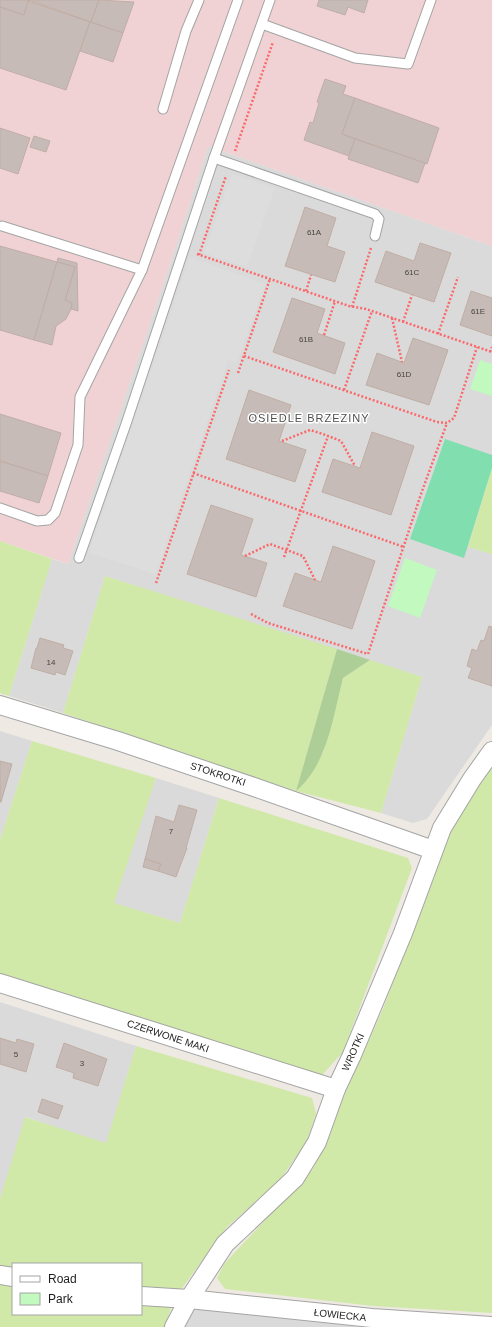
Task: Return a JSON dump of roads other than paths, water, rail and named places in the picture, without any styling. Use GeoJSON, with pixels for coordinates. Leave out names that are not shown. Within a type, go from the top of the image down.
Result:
{"type":"FeatureCollection","features":[{"type":"Feature","properties":{"kind":"street","name":"STOKROTKI"},"geometry":{"type":"LineString","coordinates":[[0,705],[232,779],[433,850]]}},
{"type":"Feature","properties":{"kind":"street","name":"WROTKI"},"geometry":{"type":"LineString","coordinates":[[174,1327],[189,1299],[225,1244],[295,1178],[317,1142],[336,1089],[352,1055],[403,933],[442,828],[472,779],[492,751]]}},
{"type":"Feature","properties":{"kind":"street","name":"CZERWONE MAKI"},"geometry":{"type":"LineString","coordinates":[[0,983],[336,1089]]}},
{"type":"Feature","properties":{"kind":"street"},"geometry":{"type":"LineString","coordinates":[[0,1275],[12,1277]]}},
{"type":"Feature","properties":{"kind":"street","name":"ŁOWIECKA"},"geometry":{"type":"LineString","coordinates":[[142,1296],[189,1299],[372,1318],[492,1326]]}},
{"type":"Feature","properties":{"kind":"lane"},"geometry":{"type":"LineString","coordinates":[[163,109],[186,32],[199,0]]}},
{"type":"Feature","properties":{"kind":"lane"},"geometry":{"type":"LineString","coordinates":[[0,508],[37,521],[48,520],[55,512],[78,445],[80,396],[142,270],[238,0]]}},
{"type":"Feature","properties":{"kind":"lane"},"geometry":{"type":"LineString","coordinates":[[79,558],[126,424],[214,158],[270,0]]}},
{"type":"Feature","properties":{"kind":"lane"},"geometry":{"type":"LineString","coordinates":[[262,24],[355,58],[408,64],[431,0]]}},
{"type":"Feature","properties":{"kind":"lane"},"geometry":{"type":"LineString","coordinates":[[214,158],[375,214],[379,219],[375,236]]}},
{"type":"Feature","properties":{"kind":"lane"},"geometry":{"type":"LineString","coordinates":[[2,226],[142,270]]}},
{"type":"Feature","properties":{"kind":"district","name":"OSIEDLE BRZEZINY"},"geometry":{"type":"Point","coordinates":[309,418]}}]}
